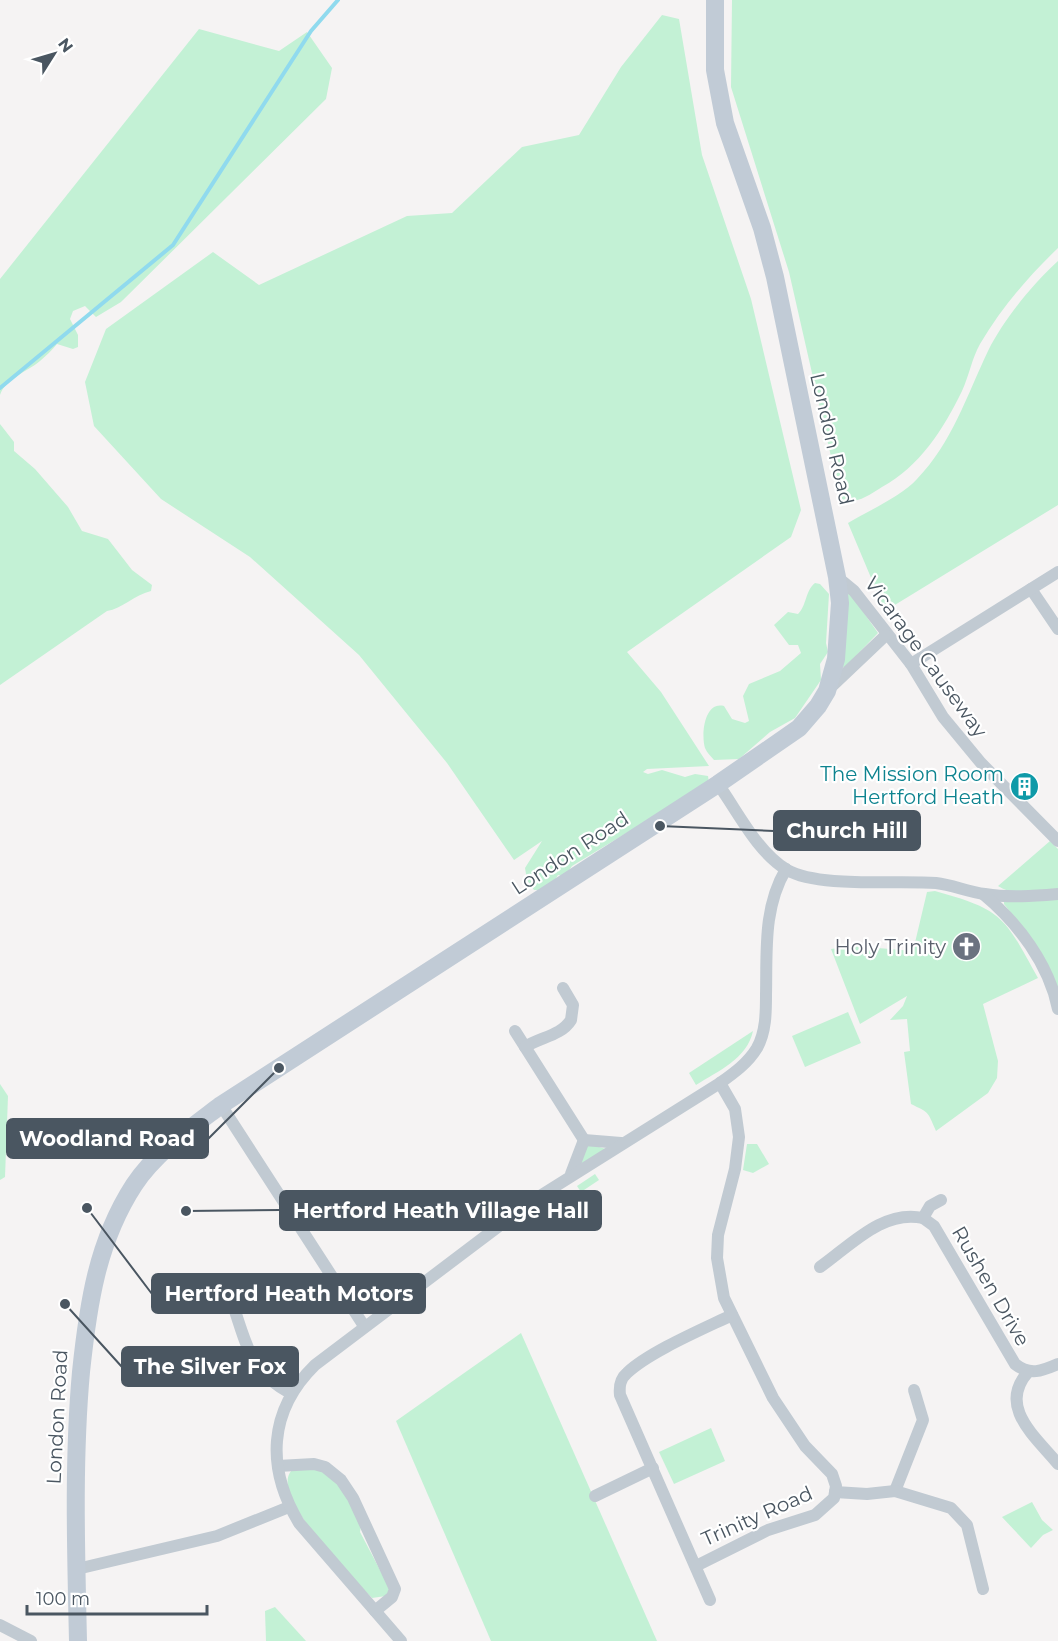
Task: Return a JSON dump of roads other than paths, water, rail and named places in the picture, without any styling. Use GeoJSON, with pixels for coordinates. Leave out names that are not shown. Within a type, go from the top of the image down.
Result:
{"type":"FeatureCollection","features":[{"type":"Feature","properties":{"kind":"main road","name":"London Road"},"geometry":{"type":"LineString","coordinates":[[78,1641],[76,1442],[87,1313],[94,1275],[116,1216],[136,1183],[156,1159],[221,1105],[718,784],[799,728],[814,712],[827,691],[839,630],[837,577],[762,228],[725,123],[715,70],[715,0]]}},
{"type":"Feature","properties":{"kind":"street"},"geometry":{"type":"LineString","coordinates":[[911,664],[1058,572]]}},
{"type":"Feature","properties":{"kind":"street","name":"Vicarage Causeway"},"geometry":{"type":"LineString","coordinates":[[837,577],[854,591],[886,635],[911,664],[943,717],[965,744],[1019,804],[1058,841]]}},
{"type":"Feature","properties":{"kind":"street"},"geometry":{"type":"LineString","coordinates":[[1031,589],[1058,629]]}},
{"type":"Feature","properties":{"kind":"street"},"geometry":{"type":"LineString","coordinates":[[827,691],[886,635]]}},
{"type":"Feature","properties":{"kind":"street"},"geometry":{"type":"LineString","coordinates":[[718,784],[764,849],[786,869],[823,879],[939,884],[983,894],[1015,897],[1058,894]]}},
{"type":"Feature","properties":{"kind":"street"},"geometry":{"type":"LineString","coordinates":[[401,1641],[299,1523],[289,1507],[278,1466],[277,1430],[290,1393],[315,1365],[364,1326],[571,1174],[720,1083],[747,1062],[760,1041],[766,1019],[769,911],[775,889],[786,869]]}},
{"type":"Feature","properties":{"kind":"street"},"geometry":{"type":"LineString","coordinates":[[983,894],[1008,916],[1028,943],[1055,993],[1058,1009]]}},
{"type":"Feature","properties":{"kind":"street"},"geometry":{"type":"LineString","coordinates":[[525,1047],[538,1038],[560,1031],[572,1020],[573,1005],[563,988]]}},
{"type":"Feature","properties":{"kind":"street"},"geometry":{"type":"LineString","coordinates":[[515,1031],[584,1140]]}},
{"type":"Feature","properties":{"kind":"street","name":"Trinity Road"},"geometry":{"type":"LineString","coordinates":[[696,1566],[768,1530],[815,1515],[829,1504],[835,1492],[832,1474],[805,1446],[785,1417],[732,1315],[720,1282],[718,1235],[735,1169],[739,1137],[735,1108],[720,1083]]}},
{"type":"Feature","properties":{"kind":"street"},"geometry":{"type":"LineString","coordinates":[[221,1105],[364,1326]]}},
{"type":"Feature","properties":{"kind":"street"},"geometry":{"type":"LineString","coordinates":[[584,1140],[621,1143]]}},
{"type":"Feature","properties":{"kind":"street"},"geometry":{"type":"LineString","coordinates":[[571,1174],[584,1140]]}},
{"type":"Feature","properties":{"kind":"street","name":"Rushen Drive"},"geometry":{"type":"LineString","coordinates":[[923,1218],[930,1206],[940,1200]]}},
{"type":"Feature","properties":{"kind":"street","name":"Rushen Drive"},"geometry":{"type":"LineString","coordinates":[[820,1267],[891,1218],[912,1215],[923,1218],[934,1226],[1012,1361],[1028,1372],[1037,1372],[1058,1364]]}},
{"type":"Feature","properties":{"kind":"street"},"geometry":{"type":"LineString","coordinates":[[235,1311],[253,1362],[269,1380],[290,1393]]}},
{"type":"Feature","properties":{"kind":"street","name":"Trinity Road"},"geometry":{"type":"LineString","coordinates":[[710,1600],[620,1395],[622,1379],[627,1372],[732,1315]]}},
{"type":"Feature","properties":{"kind":"street","name":"Rushen Drive"},"geometry":{"type":"LineString","coordinates":[[1028,1372],[1017,1387],[1016,1406],[1025,1425],[1058,1464]]}},
{"type":"Feature","properties":{"kind":"street"},"geometry":{"type":"LineString","coordinates":[[895,1491],[922,1420],[914,1390]]}},
{"type":"Feature","properties":{"kind":"street"},"geometry":{"type":"LineString","coordinates":[[278,1466],[314,1464],[334,1473],[348,1488],[394,1589],[392,1597],[375,1611]]}},
{"type":"Feature","properties":{"kind":"street"},"geometry":{"type":"LineString","coordinates":[[595,1496],[653,1468]]}},
{"type":"Feature","properties":{"kind":"street"},"geometry":{"type":"LineString","coordinates":[[835,1492],[867,1494],[895,1491],[940,1503],[959,1513],[970,1533],[983,1589]]}},
{"type":"Feature","properties":{"kind":"street"},"geometry":{"type":"LineString","coordinates":[[77,1569],[217,1536],[289,1507]]}},
{"type":"Feature","properties":{"kind":"street"},"geometry":{"type":"LineString","coordinates":[[0,1625],[31,1641]]}},
{"type":"Feature","properties":{"kind":"waterway"},"geometry":{"type":"LineString","coordinates":[[0,388],[173,245],[311,31],[338,0]]}},
{"type":"Feature","properties":{"kind":"place","name":"The Mission Room Hertford Heath"},"geometry":{"type":"Point","coordinates":[1025,786]}},
{"type":"Feature","properties":{"kind":"place","name":"Church Hill"},"geometry":{"type":"Point","coordinates":[660,826]}},
{"type":"Feature","properties":{"kind":"place","name":"Holy Trinity"},"geometry":{"type":"Point","coordinates":[967,947]}},
{"type":"Feature","properties":{"kind":"place","name":"Woodland Road"},"geometry":{"type":"Point","coordinates":[279,1068]}},
{"type":"Feature","properties":{"kind":"place","name":"Hertford Heath Motors"},"geometry":{"type":"Point","coordinates":[87,1208]}},
{"type":"Feature","properties":{"kind":"place","name":"Hertford Heath Village Hall"},"geometry":{"type":"Point","coordinates":[186,1211]}},
{"type":"Feature","properties":{"kind":"place","name":"The Silver Fox"},"geometry":{"type":"Point","coordinates":[65,1304]}}]}
